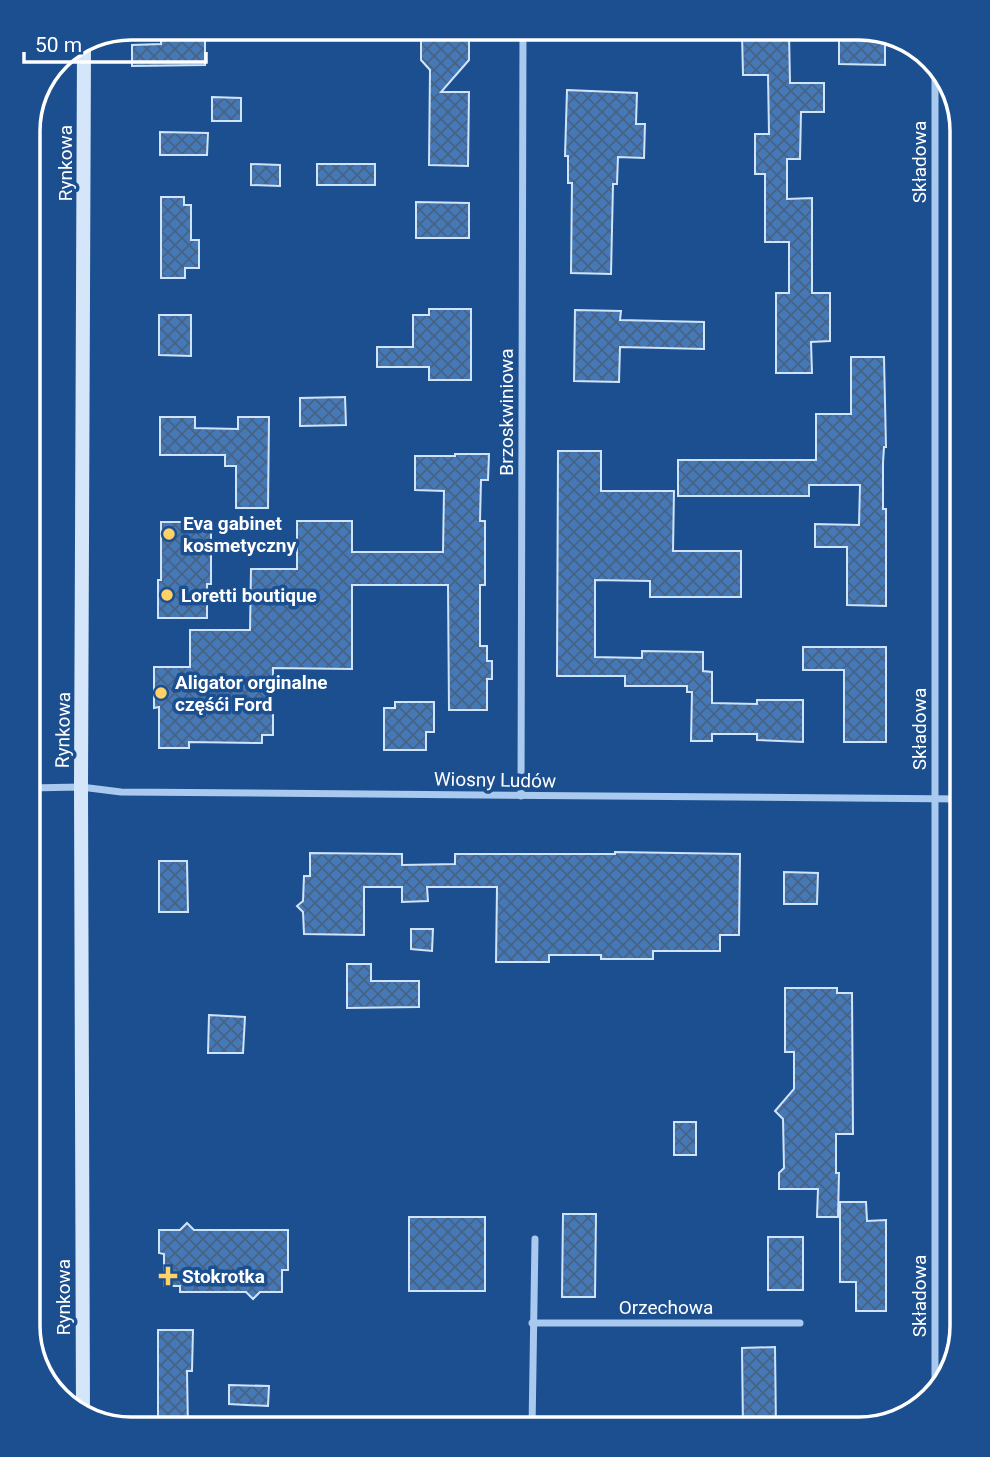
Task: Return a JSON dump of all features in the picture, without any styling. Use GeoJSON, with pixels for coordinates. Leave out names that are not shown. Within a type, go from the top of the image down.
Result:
{"type":"FeatureCollection","features":[{"type":"Feature","properties":{"kind":"street","name":"Brzoskwiniowa"},"geometry":{"type":"LineString","coordinates":[[521,796],[523,40]]}},
{"type":"Feature","properties":{"kind":"street","name":"Rynkowa"},"geometry":{"type":"LineString","coordinates":[[83,1402],[81,787],[84,53]]}},
{"type":"Feature","properties":{"kind":"street","name":"Składowa"},"geometry":{"type":"LineString","coordinates":[[934,1377],[935,82]]}},
{"type":"Feature","properties":{"kind":"street","name":"Wiosny Ludów"},"geometry":{"type":"LineString","coordinates":[[40,788],[81,787],[121,792],[950,799]]}},
{"type":"Feature","properties":{"kind":"street"},"geometry":{"type":"LineString","coordinates":[[532,1417],[532,1323],[536,1239]]}},
{"type":"Feature","properties":{"kind":"street","name":"Orzechowa"},"geometry":{"type":"LineString","coordinates":[[532,1323],[800,1323]]}},
{"type":"Feature","properties":{"kind":"building"},"geometry":{"type":"Polygon","coordinates":[[[161,40],[205,40],[205,65],[132,66],[132,45],[161,44],[161,40]]]}},
{"type":"Feature","properties":{"kind":"building"},"geometry":{"type":"Polygon","coordinates":[[[421,40],[469,40],[469,60],[441,92],[469,92],[468,166],[429,165],[430,70],[421,60],[421,40]]]}},
{"type":"Feature","properties":{"kind":"building"},"geometry":{"type":"Polygon","coordinates":[[[742,40],[789,40],[790,83],[824,83],[824,112],[801,112],[800,159],[787,159],[787,199],[812,198],[812,293],[830,293],[830,341],[811,342],[812,373],[776,373],[776,293],[789,293],[789,242],[765,242],[765,174],[755,174],[755,134],[769,134],[768,75],[743,75],[742,40]]]}},
{"type":"Feature","properties":{"kind":"building"},"geometry":{"type":"Polygon","coordinates":[[[839,40],[865,40],[885,44],[885,65],[839,64],[839,40]]]}},
{"type":"Feature","properties":{"kind":"building"},"geometry":{"type":"Polygon","coordinates":[[[567,90],[637,93],[636,124],[645,124],[644,158],[618,157],[617,184],[613,184],[611,274],[571,273],[572,183],[568,183],[568,156],[565,156],[567,90]]]}},
{"type":"Feature","properties":{"kind":"building"},"geometry":{"type":"Polygon","coordinates":[[[212,97],[241,98],[241,121],[212,121],[212,97]]]}},
{"type":"Feature","properties":{"kind":"building"},"geometry":{"type":"Polygon","coordinates":[[[160,132],[208,133],[207,155],[160,155],[160,132]]]}},
{"type":"Feature","properties":{"kind":"building"},"geometry":{"type":"Polygon","coordinates":[[[251,164],[280,165],[280,186],[251,185],[251,164]]]}},
{"type":"Feature","properties":{"kind":"building"},"geometry":{"type":"Polygon","coordinates":[[[317,164],[375,164],[375,185],[317,185],[317,164]]]}},
{"type":"Feature","properties":{"kind":"building"},"geometry":{"type":"Polygon","coordinates":[[[161,197],[184,197],[184,205],[191,205],[191,240],[199,240],[199,268],[185,268],[185,278],[161,278],[161,197]]]}},
{"type":"Feature","properties":{"kind":"building"},"geometry":{"type":"Polygon","coordinates":[[[416,202],[469,203],[469,238],[416,238],[416,202]]]}},
{"type":"Feature","properties":{"kind":"building"},"geometry":{"type":"Polygon","coordinates":[[[429,309],[471,309],[471,380],[429,380],[429,367],[377,367],[377,347],[413,347],[413,315],[429,315],[429,309]]]}},
{"type":"Feature","properties":{"kind":"building"},"geometry":{"type":"Polygon","coordinates":[[[575,310],[621,311],[620,320],[704,322],[704,349],[620,347],[619,382],[574,381],[575,310]]]}},
{"type":"Feature","properties":{"kind":"building"},"geometry":{"type":"Polygon","coordinates":[[[159,315],[191,315],[191,356],[159,355],[159,315]]]}},
{"type":"Feature","properties":{"kind":"building"},"geometry":{"type":"Polygon","coordinates":[[[851,357],[884,357],[886,447],[883,463],[883,509],[886,509],[886,606],[847,605],[847,547],[815,547],[815,524],[859,525],[860,485],[809,485],[809,496],[678,496],[678,460],[816,460],[816,414],[851,414],[851,357]]]}},
{"type":"Feature","properties":{"kind":"building"},"geometry":{"type":"Polygon","coordinates":[[[345,397],[346,425],[300,426],[300,398],[345,397]]]}},
{"type":"Feature","properties":{"kind":"building"},"geometry":{"type":"Polygon","coordinates":[[[160,417],[195,417],[195,428],[238,429],[238,417],[269,417],[268,508],[236,508],[236,466],[225,466],[225,455],[160,455],[160,417]]]}},
{"type":"Feature","properties":{"kind":"building"},"geometry":{"type":"Polygon","coordinates":[[[558,451],[601,451],[601,491],[674,491],[673,551],[741,551],[741,597],[650,597],[650,581],[595,580],[595,657],[642,658],[642,651],[703,652],[703,671],[712,672],[712,703],[757,704],[757,700],[803,700],[803,742],[757,740],[757,734],[712,734],[712,741],[691,741],[692,692],[687,692],[687,686],[625,686],[625,676],[557,676],[558,451]]]}},
{"type":"Feature","properties":{"kind":"building"},"geometry":{"type":"Polygon","coordinates":[[[489,454],[488,480],[481,480],[480,521],[485,521],[485,585],[480,585],[480,646],[487,646],[487,661],[492,661],[492,679],[487,679],[487,710],[449,710],[448,585],[352,585],[352,669],[273,668],[273,735],[262,735],[262,743],[189,742],[189,748],[159,748],[159,707],[154,708],[154,667],[190,667],[190,630],[250,630],[251,569],[297,569],[297,521],[352,521],[352,552],[443,552],[444,491],[415,490],[415,456],[489,454]]]}},
{"type":"Feature","properties":{"kind":"building"},"geometry":{"type":"Polygon","coordinates":[[[161,522],[211,522],[211,584],[207,584],[207,618],[158,618],[161,522]]]}},
{"type":"Feature","properties":{"kind":"building"},"geometry":{"type":"Polygon","coordinates":[[[803,647],[886,647],[886,742],[844,742],[844,670],[803,670],[803,647]]]}},
{"type":"Feature","properties":{"kind":"building"},"geometry":{"type":"Polygon","coordinates":[[[395,702],[434,702],[434,732],[426,732],[426,750],[384,750],[384,708],[395,708],[395,702]]]}},
{"type":"Feature","properties":{"kind":"building"},"geometry":{"type":"Polygon","coordinates":[[[310,853],[402,854],[402,865],[455,864],[455,854],[740,854],[739,935],[720,935],[720,951],[653,951],[653,959],[549,955],[549,962],[496,962],[497,887],[427,887],[428,901],[402,902],[402,887],[364,887],[364,935],[304,934],[303,912],[297,906],[303,901],[304,876],[310,876],[310,853]]]}},
{"type":"Feature","properties":{"kind":"building"},"geometry":{"type":"Polygon","coordinates":[[[159,861],[187,861],[188,912],[159,912],[159,861]]]}},
{"type":"Feature","properties":{"kind":"building"},"geometry":{"type":"Polygon","coordinates":[[[784,872],[818,873],[817,904],[784,904],[784,872]]]}},
{"type":"Feature","properties":{"kind":"building"},"geometry":{"type":"Polygon","coordinates":[[[411,929],[433,929],[432,951],[411,949],[411,929]]]}},
{"type":"Feature","properties":{"kind":"building"},"geometry":{"type":"Polygon","coordinates":[[[347,964],[371,964],[371,981],[419,981],[419,1007],[347,1008],[347,964]]]}},
{"type":"Feature","properties":{"kind":"building"},"geometry":{"type":"Polygon","coordinates":[[[785,988],[837,988],[837,993],[852,993],[853,1134],[836,1134],[838,1217],[817,1217],[818,1189],[779,1189],[779,1173],[784,1168],[783,1119],[775,1111],[794,1089],[794,1052],[785,1052],[785,988]]]}},
{"type":"Feature","properties":{"kind":"building"},"geometry":{"type":"Polygon","coordinates":[[[209,1015],[245,1017],[243,1053],[208,1053],[209,1015]]]}},
{"type":"Feature","properties":{"kind":"building"},"geometry":{"type":"Polygon","coordinates":[[[674,1122],[696,1122],[696,1155],[674,1155],[674,1122]]]}},
{"type":"Feature","properties":{"kind":"building"},"geometry":{"type":"Polygon","coordinates":[[[840,1202],[866,1202],[867,1221],[886,1220],[886,1311],[856,1311],[856,1282],[840,1282],[840,1202]]]}},
{"type":"Feature","properties":{"kind":"building"},"geometry":{"type":"Polygon","coordinates":[[[563,1214],[596,1214],[595,1297],[562,1297],[563,1214]]]}},
{"type":"Feature","properties":{"kind":"building"},"geometry":{"type":"Polygon","coordinates":[[[409,1217],[485,1217],[485,1291],[409,1291],[409,1217]]]}},
{"type":"Feature","properties":{"kind":"building"},"geometry":{"type":"Polygon","coordinates":[[[187,1223],[194,1230],[288,1230],[288,1270],[282,1270],[282,1292],[260,1292],[253,1299],[246,1292],[180,1292],[180,1286],[164,1286],[164,1254],[159,1253],[159,1230],[180,1230],[187,1223]]]}},
{"type":"Feature","properties":{"kind":"building"},"geometry":{"type":"Polygon","coordinates":[[[768,1237],[803,1237],[803,1290],[768,1290],[768,1237]]]}},
{"type":"Feature","properties":{"kind":"building"},"geometry":{"type":"Polygon","coordinates":[[[158,1330],[193,1330],[192,1371],[187,1371],[188,1417],[158,1417],[158,1330]]]}},
{"type":"Feature","properties":{"kind":"building"},"geometry":{"type":"Polygon","coordinates":[[[775,1347],[776,1417],[743,1417],[742,1348],[775,1347]]]}},
{"type":"Feature","properties":{"kind":"building"},"geometry":{"type":"Polygon","coordinates":[[[229,1385],[269,1386],[268,1406],[229,1404],[229,1385]]]}},
{"type":"Feature","properties":{"kind":"place","name":"Eva gabinet kosmetyczny"},"geometry":{"type":"Point","coordinates":[169,534]}},
{"type":"Feature","properties":{"kind":"place","name":"Loretti boutique"},"geometry":{"type":"Point","coordinates":[167,595]}},
{"type":"Feature","properties":{"kind":"place","name":"Aligator orginalne częśći Ford"},"geometry":{"type":"Point","coordinates":[161,693]}},
{"type":"Feature","properties":{"kind":"place","name":"Stokrotka"},"geometry":{"type":"Point","coordinates":[168,1276]}}]}
